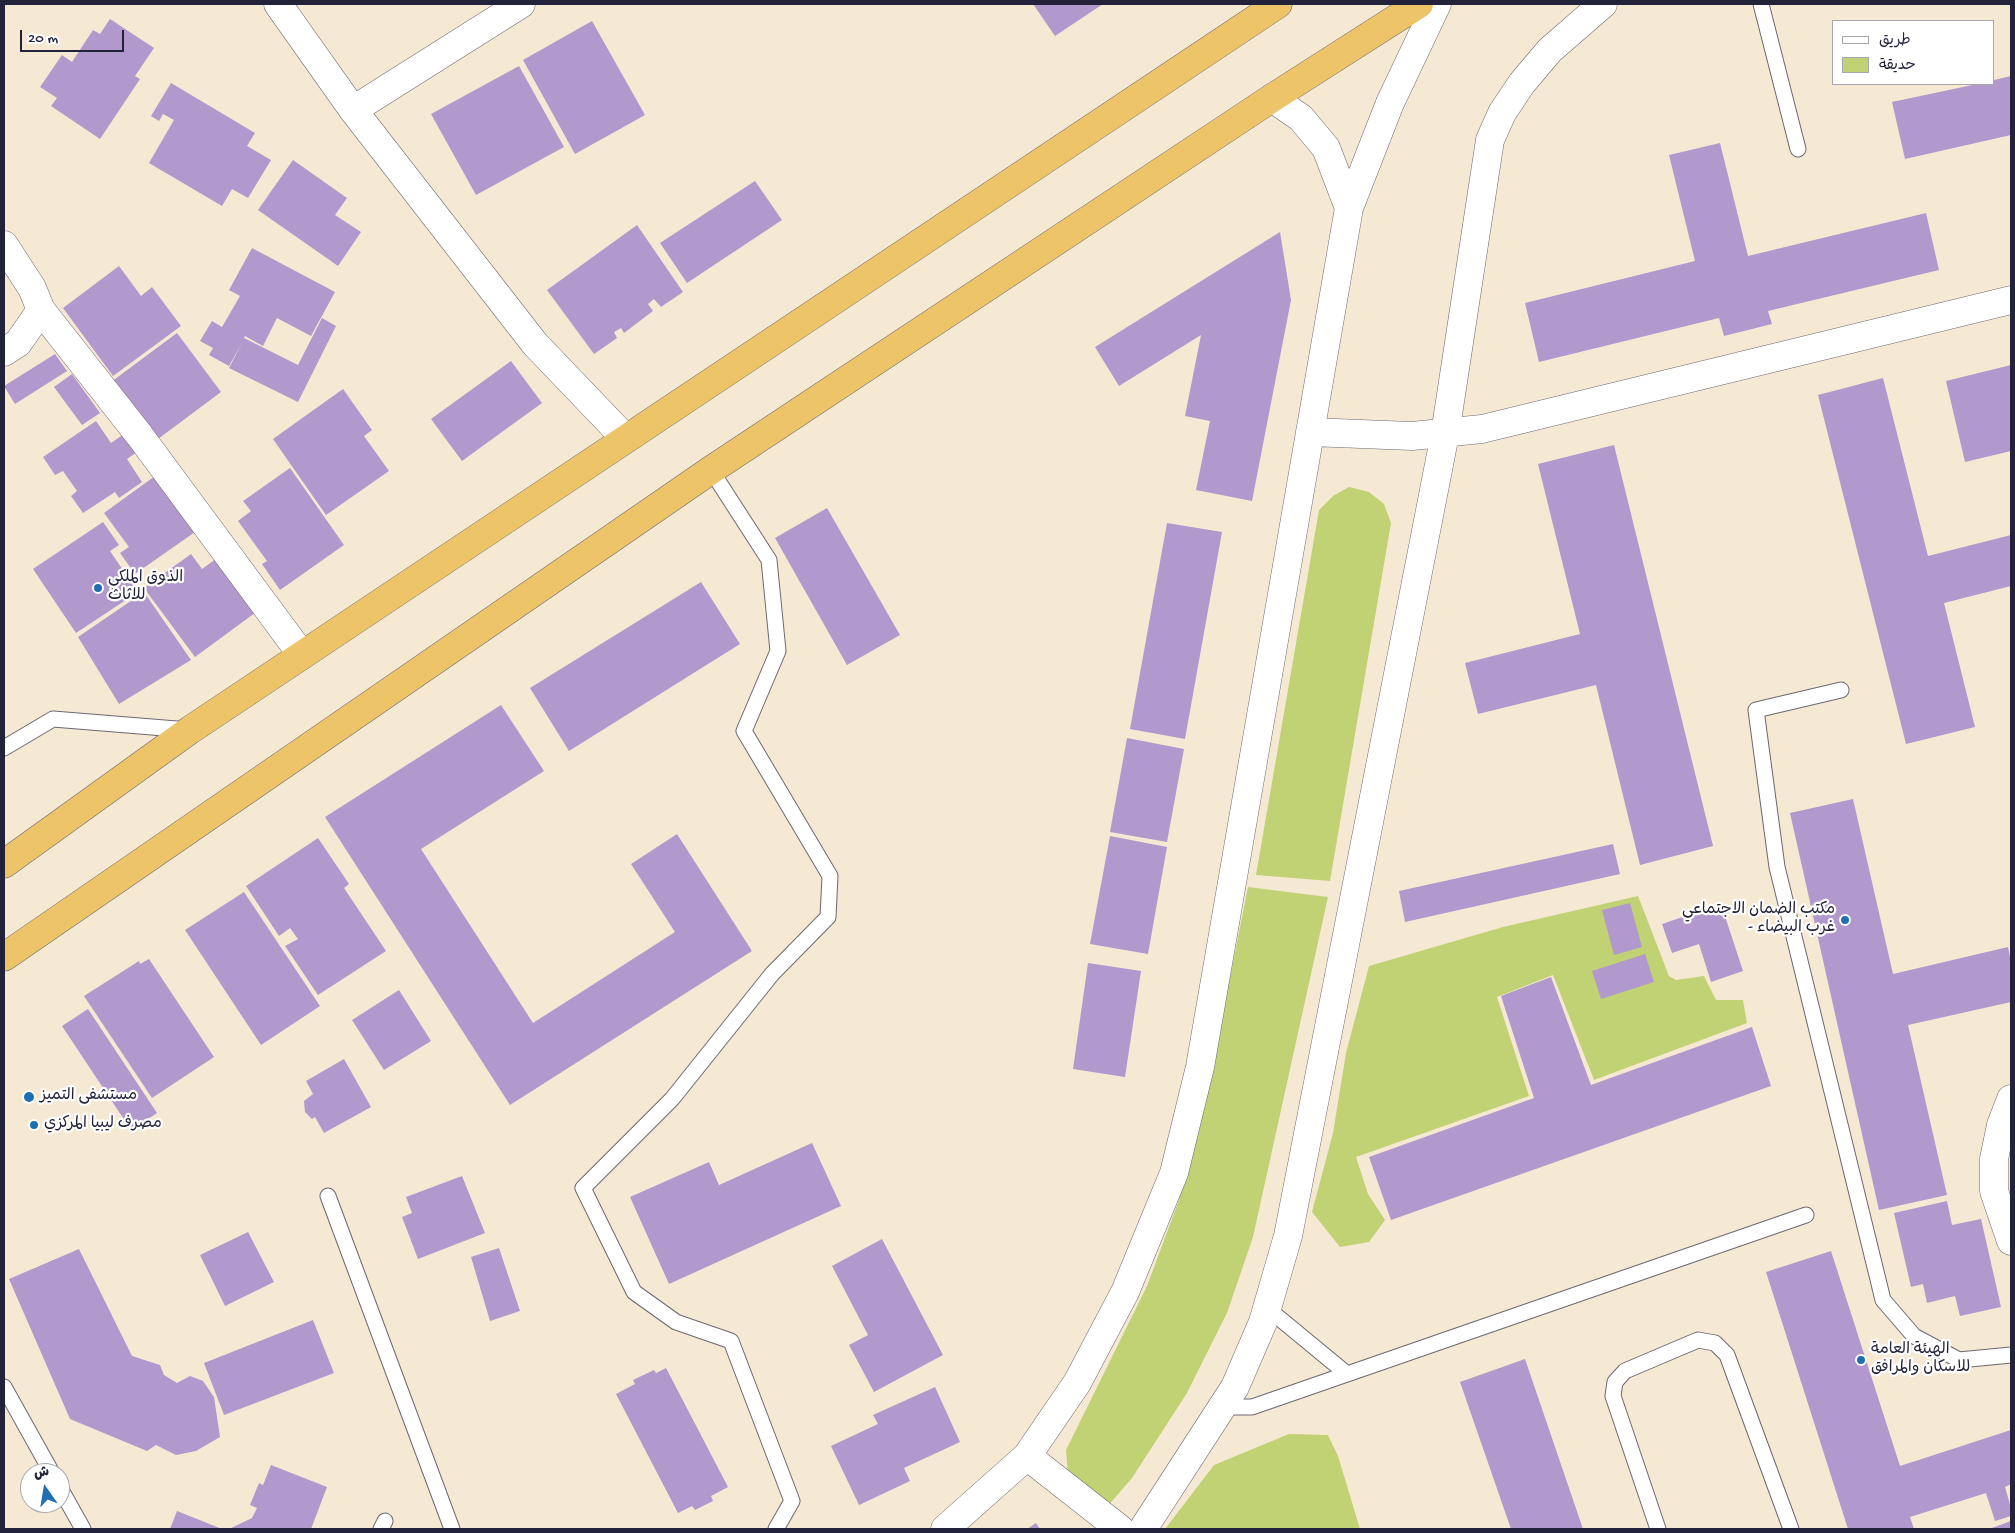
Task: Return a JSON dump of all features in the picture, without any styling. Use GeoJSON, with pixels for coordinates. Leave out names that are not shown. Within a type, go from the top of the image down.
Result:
{"type":"FeatureCollection","features":[{"type":"Feature","properties":{"kind":"highway"},"geometry":{"type":"LineString","coordinates":[[4,864],[190,730],[1278,4]]}},
{"type":"Feature","properties":{"kind":"highway"},"geometry":{"type":"LineString","coordinates":[[4,957],[711,470],[1272,98],[1419,4]]}},
{"type":"Feature","properties":{"kind":"street"},"geometry":{"type":"LineString","coordinates":[[278,4],[353,110],[535,344],[625,438]]}},
{"type":"Feature","properties":{"kind":"street"},"geometry":{"type":"LineString","coordinates":[[353,110],[522,4]]}},
{"type":"Feature","properties":{"kind":"street"},"geometry":{"type":"LineString","coordinates":[[945,1529],[1027,1456],[1077,1382],[1125,1292],[1174,1173],[1200,1067],[1349,208],[1390,103],[1437,4]]}},
{"type":"Feature","properties":{"kind":"street"},"geometry":{"type":"LineString","coordinates":[[1143,1529],[1235,1387],[1267,1308],[1288,1236],[1444,434],[1490,140],[1502,113],[1522,83],[1550,50],[1603,4]]}},
{"type":"Feature","properties":{"kind":"street"},"geometry":{"type":"LineString","coordinates":[[1272,98],[1300,118],[1326,148],[1349,208]]}},
{"type":"Feature","properties":{"kind":"street"},"geometry":{"type":"LineString","coordinates":[[4,245],[32,288],[41,310],[140,436],[302,655]]}},
{"type":"Feature","properties":{"kind":"street"},"geometry":{"type":"LineString","coordinates":[[1310,432],[1412,436],[1444,434],[1491,426],[2011,300]]}},
{"type":"Feature","properties":{"kind":"street"},"geometry":{"type":"LineString","coordinates":[[4,352],[18,343],[41,310]]}},
{"type":"Feature","properties":{"kind":"street"},"geometry":{"type":"LineString","coordinates":[[2011,1099],[2001,1125],[1994,1158],[1994,1191],[2011,1241]]}},
{"type":"Feature","properties":{"kind":"street"},"geometry":{"type":"LineString","coordinates":[[1027,1456],[1120,1529]]}},
{"type":"Feature","properties":{"kind":"lane"},"geometry":{"type":"LineString","coordinates":[[1761,4],[1798,149]]}},
{"type":"Feature","properties":{"kind":"lane"},"geometry":{"type":"LineString","coordinates":[[711,470],[769,560],[778,651],[744,731],[830,876],[828,917],[772,974],[672,1099],[583,1188],[634,1292],[676,1322],[731,1341],[792,1501],[776,1529]]}},
{"type":"Feature","properties":{"kind":"lane"},"geometry":{"type":"LineString","coordinates":[[1842,690],[1756,710],[1777,867],[1883,1300],[1914,1336],[1960,1360],[2011,1355]]}},
{"type":"Feature","properties":{"kind":"lane"},"geometry":{"type":"LineString","coordinates":[[4,748],[53,718],[190,730]]}},
{"type":"Feature","properties":{"kind":"lane"},"geometry":{"type":"LineString","coordinates":[[328,1196],[452,1529]]}},
{"type":"Feature","properties":{"kind":"lane"},"geometry":{"type":"LineString","coordinates":[[1222,1407],[1252,1408],[1806,1215]]}},
{"type":"Feature","properties":{"kind":"lane"},"geometry":{"type":"LineString","coordinates":[[1267,1308],[1347,1374]]}},
{"type":"Feature","properties":{"kind":"lane"},"geometry":{"type":"LineString","coordinates":[[1658,1529],[1612,1396],[1615,1382],[1625,1371],[1698,1340],[1715,1343],[1727,1355],[1791,1529]]}},
{"type":"Feature","properties":{"kind":"lane"},"geometry":{"type":"LineString","coordinates":[[4,1388],[46,1463]]}},
{"type":"Feature","properties":{"kind":"lane"},"geometry":{"type":"LineString","coordinates":[[70,1506],[83,1529]]}},
{"type":"Feature","properties":{"kind":"green space"},"geometry":{"type":"Polygon","coordinates":[[[1349,487],[1369,492],[1384,504],[1391,523],[1330,881],[1256,875],[1319,510],[1333,496],[1349,487]]]}},
{"type":"Feature","properties":{"kind":"green space"},"geometry":{"type":"Polygon","coordinates":[[[1248,887],[1328,897],[1253,1237],[1227,1313],[1187,1393],[1132,1478],[1107,1507],[1068,1475],[1066,1450],[1147,1286],[1179,1200],[1210,1078],[1248,887]]]}},
{"type":"Feature","properties":{"kind":"green space"},"geometry":{"type":"Polygon","coordinates":[[[1638,896],[1669,976],[1676,980],[1704,976],[1716,1000],[1743,1000],[1747,1023],[1594,1080],[1553,975],[1497,997],[1529,1096],[1356,1157],[1368,1194],[1385,1220],[1369,1242],[1340,1247],[1312,1212],[1333,1133],[1346,1053],[1369,966],[1503,927],[1638,896]]]}},
{"type":"Feature","properties":{"kind":"green space"},"geometry":{"type":"Polygon","coordinates":[[[1289,1434],[1328,1435],[1338,1456],[1360,1529],[1165,1529],[1214,1465],[1289,1434]]]}},
{"type":"Feature","properties":{"kind":"building"},"geometry":{"type":"Polygon","coordinates":[[[1033,4],[1103,4],[1055,36],[1033,4]]]}},
{"type":"Feature","properties":{"kind":"building"},"geometry":{"type":"Polygon","coordinates":[[[110,19],[154,48],[135,76],[140,79],[100,139],[51,106],[57,98],[40,87],[62,55],[72,62],[93,30],[100,34],[110,19]]]}},
{"type":"Feature","properties":{"kind":"building"},"geometry":{"type":"Polygon","coordinates":[[[592,21],[645,115],[575,154],[523,60],[592,21]]]}},
{"type":"Feature","properties":{"kind":"building"},"geometry":{"type":"Polygon","coordinates":[[[519,66],[564,147],[476,195],[431,114],[519,66]]]}},
{"type":"Feature","properties":{"kind":"building"},"geometry":{"type":"Polygon","coordinates":[[[2011,76],[2011,135],[1905,159],[1892,102],[1972,85],[1995,85],[1995,80],[2011,76]]]}},
{"type":"Feature","properties":{"kind":"building"},"geometry":{"type":"Polygon","coordinates":[[[171,83],[255,133],[247,146],[271,160],[248,198],[232,189],[222,206],[149,163],[174,120],[163,114],[159,121],[151,116],[171,83]]]}},
{"type":"Feature","properties":{"kind":"building"},"geometry":{"type":"Polygon","coordinates":[[[1720,143],[1748,256],[1926,213],[1939,270],[1768,311],[1772,324],[1724,336],[1719,318],[1539,362],[1525,303],[1695,261],[1669,155],[1720,143]]]}},
{"type":"Feature","properties":{"kind":"building"},"geometry":{"type":"Polygon","coordinates":[[[293,160],[347,198],[335,215],[361,232],[338,266],[258,210],[293,160]]]}},
{"type":"Feature","properties":{"kind":"building"},"geometry":{"type":"Polygon","coordinates":[[[755,181],[782,220],[687,283],[660,243],[755,181]]]}},
{"type":"Feature","properties":{"kind":"building"},"geometry":{"type":"Polygon","coordinates":[[[637,225],[683,292],[661,307],[654,299],[648,304],[653,311],[624,333],[621,328],[614,332],[617,338],[594,354],[547,290],[637,225]]]}},
{"type":"Feature","properties":{"kind":"building"},"geometry":{"type":"Polygon","coordinates":[[[1280,232],[1291,300],[1252,501],[1196,490],[1210,421],[1185,416],[1201,335],[1119,386],[1095,347],[1280,232]]]}},
{"type":"Feature","properties":{"kind":"building"},"geometry":{"type":"Polygon","coordinates":[[[252,248],[335,292],[311,336],[277,318],[263,346],[245,336],[244,338],[298,365],[322,318],[336,326],[298,402],[229,368],[242,343],[229,366],[209,355],[213,348],[200,341],[212,321],[222,327],[240,296],[229,290],[252,248]]]}},
{"type":"Feature","properties":{"kind":"building"},"geometry":{"type":"Polygon","coordinates":[[[119,266],[141,296],[152,287],[181,326],[113,376],[63,308],[119,266]]]}},
{"type":"Feature","properties":{"kind":"building"},"geometry":{"type":"Polygon","coordinates":[[[177,333],[221,392],[154,442],[111,382],[177,333]]]}},
{"type":"Feature","properties":{"kind":"building"},"geometry":{"type":"Polygon","coordinates":[[[55,354],[67,371],[15,404],[4,386],[55,354]]]}},
{"type":"Feature","properties":{"kind":"building"},"geometry":{"type":"Polygon","coordinates":[[[511,361],[542,403],[462,461],[431,419],[511,361]]]}},
{"type":"Feature","properties":{"kind":"building"},"geometry":{"type":"Polygon","coordinates":[[[2011,365],[2011,451],[1965,462],[1946,381],[2011,365]]]}},
{"type":"Feature","properties":{"kind":"building"},"geometry":{"type":"Polygon","coordinates":[[[72,374],[100,413],[82,425],[54,387],[72,374]]]}},
{"type":"Feature","properties":{"kind":"building"},"geometry":{"type":"Polygon","coordinates":[[[1883,378],[1928,556],[2011,535],[2011,586],[1944,603],[1975,727],[1906,744],[1818,395],[1883,378]]]}},
{"type":"Feature","properties":{"kind":"building"},"geometry":{"type":"Polygon","coordinates":[[[343,389],[372,430],[364,436],[389,471],[326,515],[273,439],[343,389]]]}},
{"type":"Feature","properties":{"kind":"building"},"geometry":{"type":"Polygon","coordinates":[[[96,421],[111,443],[124,434],[137,452],[127,459],[142,482],[119,498],[115,492],[83,513],[71,496],[77,491],[63,471],[55,475],[43,457],[96,421]]]}},
{"type":"Feature","properties":{"kind":"building"},"geometry":{"type":"Polygon","coordinates":[[[1614,445],[1713,846],[1640,865],[1596,685],[1478,714],[1465,663],[1580,634],[1538,464],[1614,445]]]}},
{"type":"Feature","properties":{"kind":"building"},"geometry":{"type":"Polygon","coordinates":[[[290,468],[344,545],[280,590],[262,564],[267,561],[238,521],[251,511],[243,501],[290,468]]]}},
{"type":"Feature","properties":{"kind":"building"},"geometry":{"type":"Polygon","coordinates":[[[155,476],[195,532],[135,574],[120,553],[129,547],[104,513],[155,476]]]}},
{"type":"Feature","properties":{"kind":"building"},"geometry":{"type":"Polygon","coordinates":[[[827,508],[900,635],[847,665],[775,538],[827,508]]]}},
{"type":"Feature","properties":{"kind":"building"},"geometry":{"type":"Polygon","coordinates":[[[103,522],[119,545],[110,551],[138,592],[76,633],[33,569],[103,522]]]}},
{"type":"Feature","properties":{"kind":"building"},"geometry":{"type":"Polygon","coordinates":[[[1167,523],[1222,532],[1185,739],[1130,729],[1167,523]]]}},
{"type":"Feature","properties":{"kind":"building"},"geometry":{"type":"Polygon","coordinates":[[[191,554],[202,569],[220,556],[259,610],[195,657],[144,588],[191,554]]]}},
{"type":"Feature","properties":{"kind":"building"},"geometry":{"type":"Polygon","coordinates":[[[701,582],[740,644],[569,751],[530,688],[701,582]]]}},
{"type":"Feature","properties":{"kind":"building"},"geometry":{"type":"Polygon","coordinates":[[[144,592],[191,660],[119,704],[78,637],[144,592]]]}},
{"type":"Feature","properties":{"kind":"building"},"geometry":{"type":"Polygon","coordinates":[[[501,705],[544,771],[421,849],[533,1023],[675,932],[631,864],[677,834],[752,951],[510,1105],[325,817],[501,705]]]}},
{"type":"Feature","properties":{"kind":"building"},"geometry":{"type":"Polygon","coordinates":[[[1127,738],[1184,749],[1167,842],[1110,832],[1127,738]]]}},
{"type":"Feature","properties":{"kind":"building"},"geometry":{"type":"Polygon","coordinates":[[[1853,799],[1893,974],[2008,947],[2011,962],[2011,1002],[1908,1025],[1947,1195],[1879,1210],[1790,813],[1853,799]]]}},
{"type":"Feature","properties":{"kind":"building"},"geometry":{"type":"Polygon","coordinates":[[[1110,836],[1167,847],[1148,954],[1090,944],[1110,836]]]}},
{"type":"Feature","properties":{"kind":"building"},"geometry":{"type":"Polygon","coordinates":[[[318,838],[349,884],[344,888],[386,951],[318,995],[285,946],[298,939],[290,928],[279,936],[246,886],[318,838]]]}},
{"type":"Feature","properties":{"kind":"building"},"geometry":{"type":"Polygon","coordinates":[[[1613,844],[1620,874],[1405,922],[1399,891],[1613,844]]]}},
{"type":"Feature","properties":{"kind":"building"},"geometry":{"type":"Polygon","coordinates":[[[244,892],[320,1006],[261,1045],[185,930],[244,892]]]}},
{"type":"Feature","properties":{"kind":"building"},"geometry":{"type":"Polygon","coordinates":[[[1630,903],[1642,947],[1614,955],[1602,910],[1630,903]]]}},
{"type":"Feature","properties":{"kind":"building"},"geometry":{"type":"Polygon","coordinates":[[[1721,904],[1743,971],[1711,982],[1699,944],[1672,953],[1662,924],[1721,904]]]}},
{"type":"Feature","properties":{"kind":"building"},"geometry":{"type":"Polygon","coordinates":[[[1645,954],[1654,982],[1601,999],[1592,971],[1645,954]]]}},
{"type":"Feature","properties":{"kind":"building"},"geometry":{"type":"Polygon","coordinates":[[[149,959],[214,1057],[152,1098],[84,996],[139,961],[140,964],[149,959]]]}},
{"type":"Feature","properties":{"kind":"building"},"geometry":{"type":"Polygon","coordinates":[[[1088,963],[1141,971],[1125,1077],[1073,1069],[1088,963]]]}},
{"type":"Feature","properties":{"kind":"building"},"geometry":{"type":"Polygon","coordinates":[[[1551,977],[1591,1085],[1752,1027],[1771,1086],[1391,1220],[1369,1157],[1534,1098],[1501,996],[1551,977]]]}},
{"type":"Feature","properties":{"kind":"building"},"geometry":{"type":"Polygon","coordinates":[[[399,990],[431,1041],[384,1070],[352,1020],[399,990]]]}},
{"type":"Feature","properties":{"kind":"building"},"geometry":{"type":"Polygon","coordinates":[[[88,1009],[157,1113],[131,1130],[62,1026],[88,1009]]]}},
{"type":"Feature","properties":{"kind":"building"},"geometry":{"type":"Polygon","coordinates":[[[344,1059],[371,1107],[324,1133],[315,1117],[312,1119],[305,1112],[304,1101],[313,1094],[306,1081],[344,1059]]]}},
{"type":"Feature","properties":{"kind":"building"},"geometry":{"type":"Polygon","coordinates":[[[812,1143],[841,1206],[669,1284],[630,1197],[709,1162],[719,1185],[812,1143]]]}},
{"type":"Feature","properties":{"kind":"building"},"geometry":{"type":"Polygon","coordinates":[[[462,1176],[485,1233],[418,1259],[402,1217],[412,1213],[406,1197],[462,1176]]]}},
{"type":"Feature","properties":{"kind":"building"},"geometry":{"type":"Polygon","coordinates":[[[1947,1201],[1952,1225],[1981,1219],[2001,1307],[1960,1316],[1955,1296],[1927,1303],[1923,1284],[1911,1287],[1894,1213],[1947,1201]]]}},
{"type":"Feature","properties":{"kind":"building"},"geometry":{"type":"Polygon","coordinates":[[[248,1232],[274,1282],[225,1306],[200,1255],[248,1232]]]}},
{"type":"Feature","properties":{"kind":"building"},"geometry":{"type":"Polygon","coordinates":[[[882,1239],[943,1355],[874,1392],[849,1345],[868,1335],[832,1266],[882,1239]]]}},
{"type":"Feature","properties":{"kind":"building"},"geometry":{"type":"Polygon","coordinates":[[[499,1248],[520,1311],[490,1321],[471,1257],[499,1248]]]}},
{"type":"Feature","properties":{"kind":"building"},"geometry":{"type":"Polygon","coordinates":[[[79,1249],[132,1356],[160,1365],[164,1375],[177,1383],[190,1376],[203,1381],[214,1397],[220,1437],[196,1451],[176,1455],[156,1445],[147,1451],[70,1419],[9,1279],[79,1249]]]}},
{"type":"Feature","properties":{"kind":"building"},"geometry":{"type":"Polygon","coordinates":[[[1831,1251],[1900,1466],[2011,1430],[2011,1484],[2005,1487],[2011,1508],[2011,1516],[1995,1521],[1986,1493],[1910,1517],[1914,1529],[1848,1529],[1766,1272],[1831,1251]]]}},
{"type":"Feature","properties":{"kind":"building"},"geometry":{"type":"Polygon","coordinates":[[[313,1320],[334,1373],[224,1415],[204,1363],[313,1320]]]}},
{"type":"Feature","properties":{"kind":"building"},"geometry":{"type":"Polygon","coordinates":[[[1525,1359],[1583,1529],[1511,1529],[1460,1382],[1525,1359]]]}},
{"type":"Feature","properties":{"kind":"building"},"geometry":{"type":"Polygon","coordinates":[[[666,1368],[728,1487],[711,1496],[713,1501],[695,1510],[692,1506],[678,1513],[616,1394],[635,1384],[633,1380],[654,1370],[656,1373],[666,1368]]]}},
{"type":"Feature","properties":{"kind":"building"},"geometry":{"type":"Polygon","coordinates":[[[935,1387],[960,1442],[904,1468],[910,1481],[859,1505],[831,1446],[878,1424],[873,1415],[935,1387]]]}},
{"type":"Feature","properties":{"kind":"building"},"geometry":{"type":"Polygon","coordinates":[[[271,1465],[327,1487],[311,1529],[229,1529],[252,1518],[257,1508],[250,1505],[259,1483],[263,1485],[271,1465]]]}},
{"type":"Feature","properties":{"kind":"building"},"geometry":{"type":"Polygon","coordinates":[[[177,1511],[222,1529],[170,1529],[177,1511]]]}},
{"type":"Feature","properties":{"kind":"building"},"geometry":{"type":"Polygon","coordinates":[[[2011,1521],[2011,1529],[1989,1529],[2011,1521]]]}},
{"type":"Feature","properties":{"kind":"building"},"geometry":{"type":"Polygon","coordinates":[[[1036,1523],[1040,1529],[1027,1529],[1036,1523]]]}},
{"type":"Feature","properties":{"kind":"place","name":"الذوق الملكي للاثاث"},"geometry":{"type":"Point","coordinates":[98,588]}},
{"type":"Feature","properties":{"kind":"place","name":"مكتب الضمان الاجتماعي - غرب البيضاء"},"geometry":{"type":"Point","coordinates":[1845,920]}},
{"type":"Feature","properties":{"kind":"place","name":"مستشفى التميز"},"geometry":{"type":"Point","coordinates":[29,1097]}},
{"type":"Feature","properties":{"kind":"place","name":"مصرف ليبيا المركزي"},"geometry":{"type":"Point","coordinates":[34,1125]}},
{"type":"Feature","properties":{"kind":"place","name":"الهيئة العامة للاسكان والمرافق"},"geometry":{"type":"Point","coordinates":[1861,1360]}}]}
